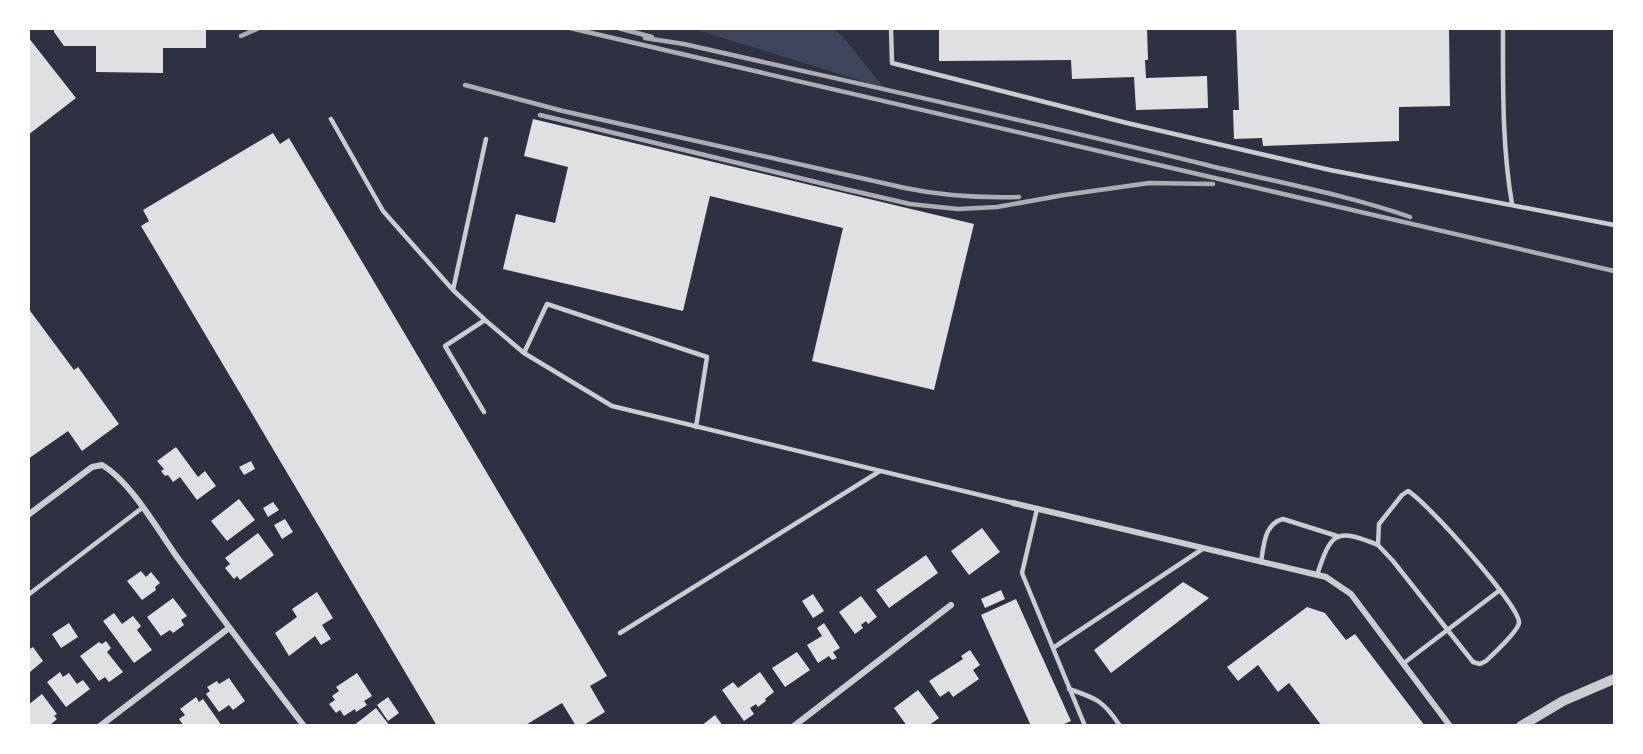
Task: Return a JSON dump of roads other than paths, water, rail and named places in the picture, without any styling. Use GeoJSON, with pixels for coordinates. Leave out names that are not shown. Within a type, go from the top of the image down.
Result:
{"type":"FeatureCollection","features":[{"type":"Feature","properties":{"kind":"street"},"geometry":{"type":"LineString","coordinates":[[28,515],[92,467],[102,465],[111,470],[119,477],[304,726]]}},
{"type":"Feature","properties":{"kind":"street"},"geometry":{"type":"LineString","coordinates":[[1014,503],[1326,577],[1351,594],[1450,726]]}},
{"type":"Feature","properties":{"kind":"street"},"geometry":{"type":"LineString","coordinates":[[794,726],[951,605]]}},
{"type":"Feature","properties":{"kind":"street"},"geometry":{"type":"LineString","coordinates":[[100,726],[229,628]]}},
{"type":"Feature","properties":{"kind":"street"},"geometry":{"type":"LineString","coordinates":[[1521,726],[1563,701],[1614,679]]}},
{"type":"Feature","properties":{"kind":"lane"},"geometry":{"type":"LineString","coordinates":[[891,28],[892,63],[1127,123],[1319,167],[1614,225]]}},
{"type":"Feature","properties":{"kind":"lane"},"geometry":{"type":"LineString","coordinates":[[1503,28],[1504,123],[1512,204]]}},
{"type":"Feature","properties":{"kind":"lane"},"geometry":{"type":"LineString","coordinates":[[331,119],[383,211],[453,290],[524,353],[612,406],[1014,503]]}},
{"type":"Feature","properties":{"kind":"lane"},"geometry":{"type":"LineString","coordinates":[[453,290],[486,139]]}},
{"type":"Feature","properties":{"kind":"lane"},"geometry":{"type":"LineString","coordinates":[[524,353],[547,304],[707,357],[696,427]]}},
{"type":"Feature","properties":{"kind":"lane"},"geometry":{"type":"LineString","coordinates":[[484,412],[445,346],[485,320]]}},
{"type":"Feature","properties":{"kind":"lane"},"geometry":{"type":"LineString","coordinates":[[620,633],[880,471]]}},
{"type":"Feature","properties":{"kind":"lane"},"geometry":{"type":"LineString","coordinates":[[1317,575],[1330,542],[1344,534],[1358,537],[1378,545],[1393,561],[1473,662],[1480,664],[1486,661],[1517,628],[1520,621],[1500,590],[1459,540],[1408,491],[1402,495],[1379,524],[1378,545]]}},
{"type":"Feature","properties":{"kind":"lane"},"geometry":{"type":"LineString","coordinates":[[28,595],[142,508]]}},
{"type":"Feature","properties":{"kind":"lane"},"geometry":{"type":"LineString","coordinates":[[1037,509],[1022,573],[1085,726]]}},
{"type":"Feature","properties":{"kind":"lane"},"geometry":{"type":"LineString","coordinates":[[1261,562],[1268,533],[1275,521],[1283,519],[1337,536]]}},
{"type":"Feature","properties":{"kind":"lane"},"geometry":{"type":"LineString","coordinates":[[1053,648],[1204,548]]}},
{"type":"Feature","properties":{"kind":"lane"},"geometry":{"type":"LineString","coordinates":[[1404,663],[1500,590]]}},
{"type":"Feature","properties":{"kind":"lane"},"geometry":{"type":"LineString","coordinates":[[1069,688],[1096,698],[1109,709],[1120,726]]}},
{"type":"Feature","properties":{"kind":"railway"},"geometry":{"type":"LineString","coordinates":[[241,36],[259,28]]}},
{"type":"Feature","properties":{"kind":"railway"},"geometry":{"type":"LineString","coordinates":[[570,28],[1614,271]]}},
{"type":"Feature","properties":{"kind":"railway"},"geometry":{"type":"LineString","coordinates":[[618,28],[652,37]]}},
{"type":"Feature","properties":{"kind":"railway"},"geometry":{"type":"LineString","coordinates":[[645,38],[684,44],[1077,134],[1335,195],[1410,217]]}},
{"type":"Feature","properties":{"kind":"railway"},"geometry":{"type":"LineString","coordinates":[[465,85],[563,111],[905,188],[962,196],[1019,197]]}},
{"type":"Feature","properties":{"kind":"railway"},"geometry":{"type":"LineString","coordinates":[[540,115],[910,204],[958,209],[997,207],[1149,183],[1213,184]]}}]}
